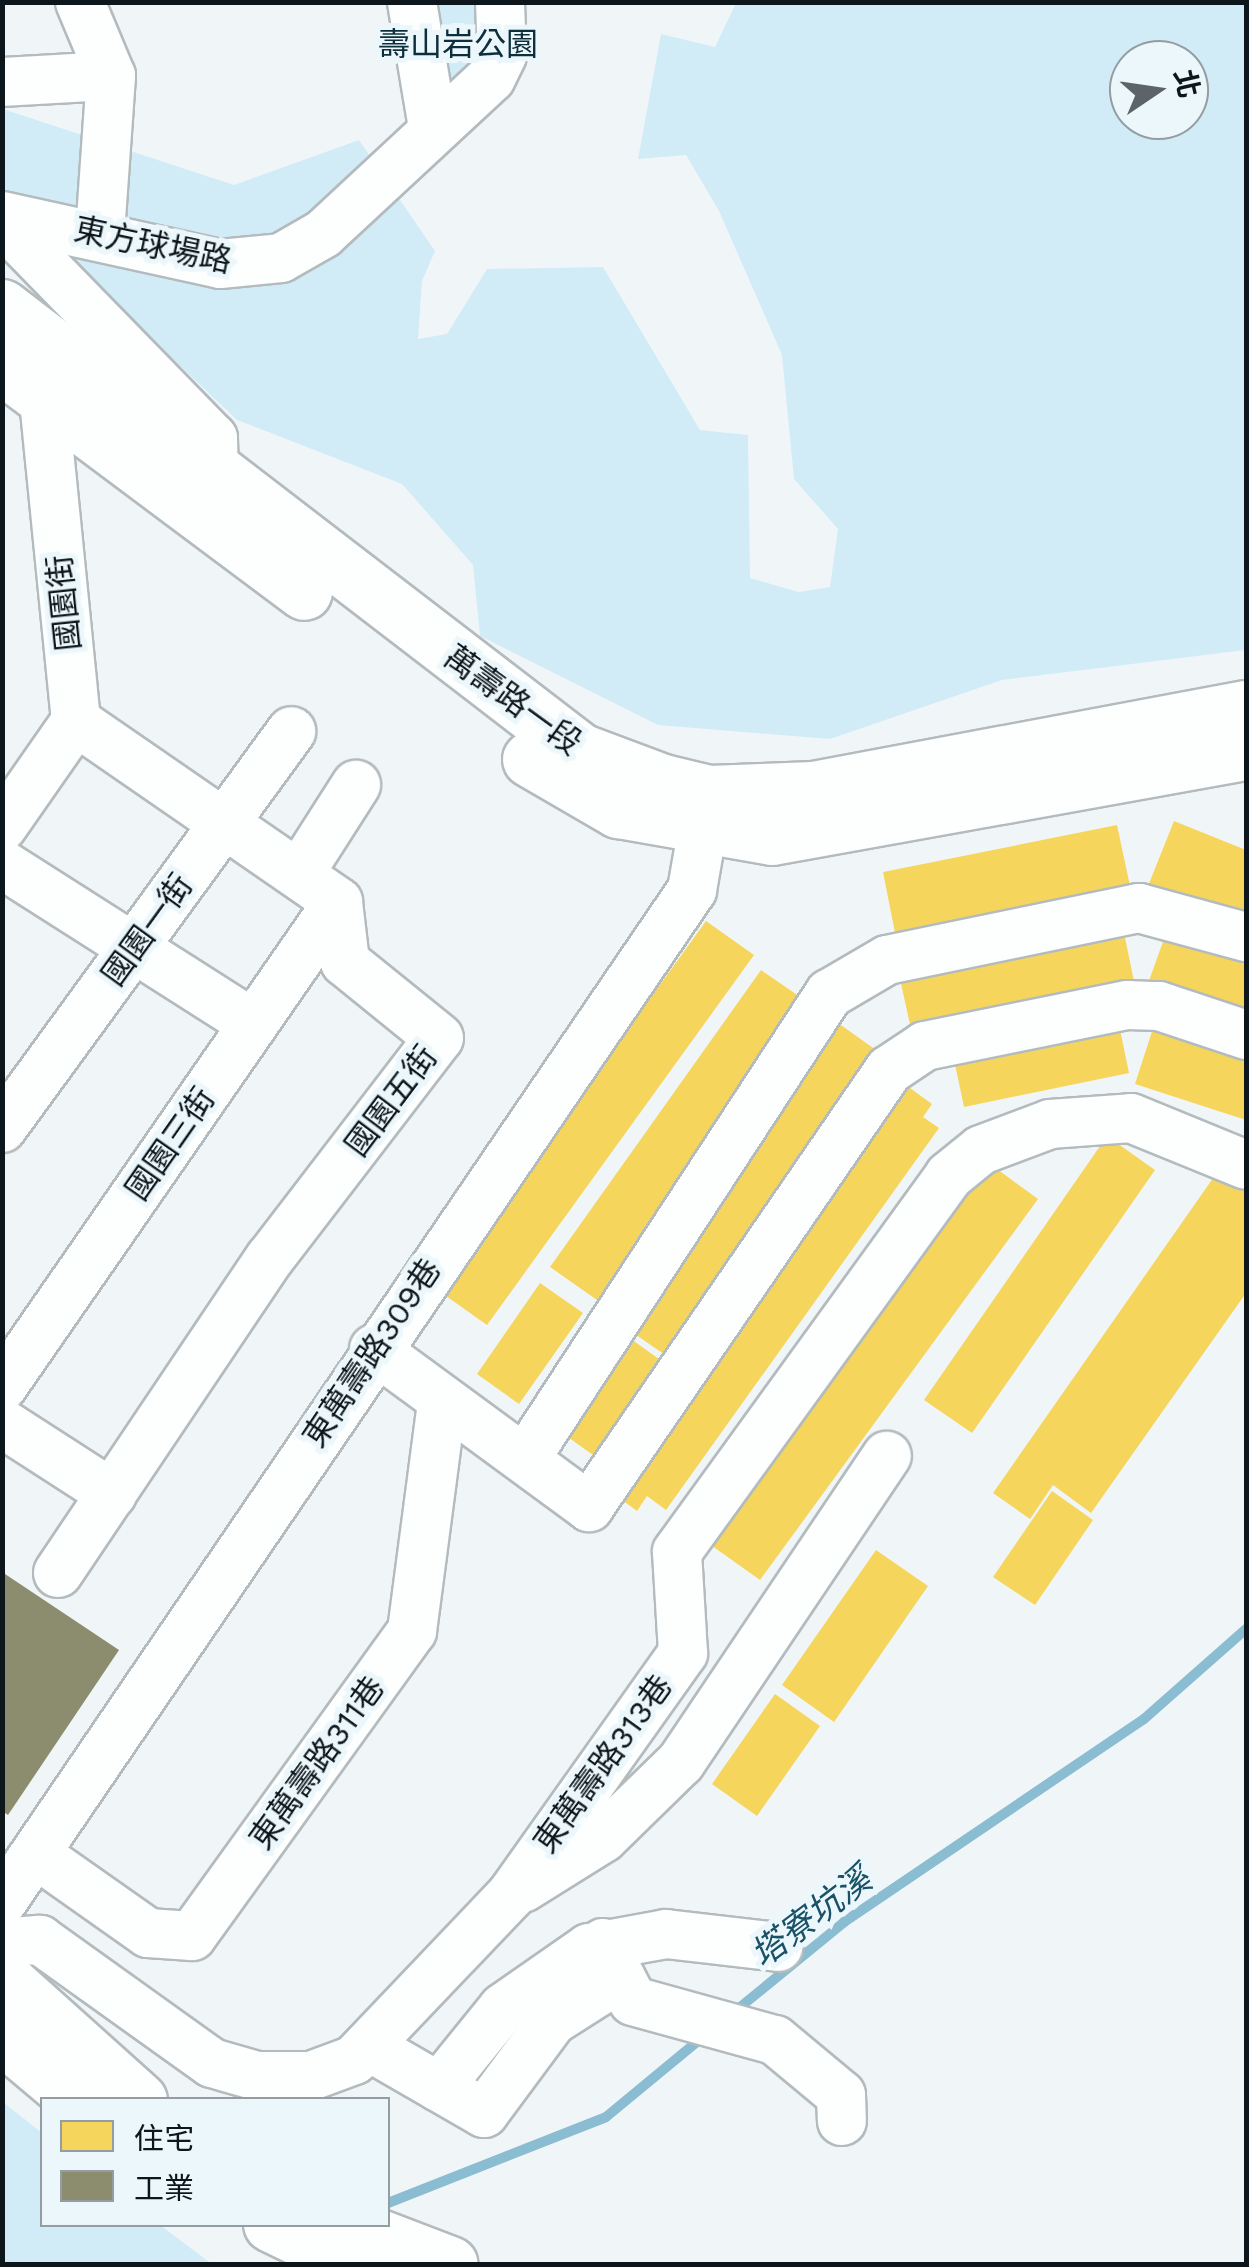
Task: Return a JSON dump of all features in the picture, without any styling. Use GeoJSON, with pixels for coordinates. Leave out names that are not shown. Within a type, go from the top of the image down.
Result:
{"type":"FeatureCollection","features":[{"type":"Feature","properties":{"kind":"main road","name":"萬壽路一段"},"geometry":{"type":"LineString","coordinates":[[2,307],[30,384],[206,492],[557,778],[618,810],[703,811],[1246,708]]}},
{"type":"Feature","properties":{"kind":"main road","name":"萬壽路一段"},"geometry":{"type":"LineString","coordinates":[[703,811],[772,836],[1246,752]]}},
{"type":"Feature","properties":{"kind":"main road"},"geometry":{"type":"LineString","coordinates":[[2,1977],[136,2097]]}},
{"type":"Feature","properties":{"kind":"main road"},"geometry":{"type":"LineString","coordinates":[[2,2036],[74,2097]]}},
{"type":"Feature","properties":{"kind":"main road"},"geometry":{"type":"LineString","coordinates":[[277,2227],[354,2264]]}},
{"type":"Feature","properties":{"kind":"main road"},"geometry":{"type":"LineString","coordinates":[[353,2227],[450,2264]]}},
{"type":"Feature","properties":{"kind":"street"},"geometry":{"type":"LineString","coordinates":[[80,2],[111,76],[100,232]]}},
{"type":"Feature","properties":{"kind":"street"},"geometry":{"type":"LineString","coordinates":[[412,2],[433,127]]}},
{"type":"Feature","properties":{"kind":"street","name":"東方球場路"},"geometry":{"type":"LineString","coordinates":[[2,219],[100,232],[220,264],[281,258],[323,234],[433,127],[491,78],[502,55],[500,2]]}},
{"type":"Feature","properties":{"kind":"street"},"geometry":{"type":"LineString","coordinates":[[2,82],[111,76]]}},
{"type":"Feature","properties":{"kind":"street","name":"東方球場路"},"geometry":{"type":"LineString","coordinates":[[2,219],[213,438],[206,492]]}},
{"type":"Feature","properties":{"kind":"street","name":"國園街"},"geometry":{"type":"LineString","coordinates":[[30,384],[76,721]]}},
{"type":"Feature","properties":{"kind":"street"},"geometry":{"type":"LineString","coordinates":[[2,827],[76,721],[338,902]]}},
{"type":"Feature","properties":{"kind":"street","name":"國園一街"},"geometry":{"type":"LineString","coordinates":[[2,1128],[291,732]]}},
{"type":"Feature","properties":{"kind":"street"},"geometry":{"type":"LineString","coordinates":[[299,874],[356,785]]}},
{"type":"Feature","properties":{"kind":"street","name":"東萬壽路309巷"},"geometry":{"type":"LineString","coordinates":[[2,1902],[374,1349],[692,890],[703,811]]}},
{"type":"Feature","properties":{"kind":"street"},"geometry":{"type":"LineString","coordinates":[[2,864],[136,944],[253,1024]]}},
{"type":"Feature","properties":{"kind":"street","name":"國園三街"},"geometry":{"type":"LineString","coordinates":[[2,1387],[338,902]]}},
{"type":"Feature","properties":{"kind":"street","name":"國園五街"},"geometry":{"type":"LineString","coordinates":[[58,1574],[270,1258],[440,1038],[344,962],[338,902]]}},
{"type":"Feature","properties":{"kind":"street"},"geometry":{"type":"LineString","coordinates":[[525,1459],[830,994],[888,960],[1140,908],[1246,937]]}},
{"type":"Feature","properties":{"kind":"street"},"geometry":{"type":"LineString","coordinates":[[374,1349],[589,1506],[888,1070],[924,1046],[1128,1005],[1159,1006],[1246,1035]]}},
{"type":"Feature","properties":{"kind":"street","name":"東萬壽路313巷"},"geometry":{"type":"LineString","coordinates":[[2,1943],[40,1940],[212,2063],[257,2076],[311,2076],[368,2046],[511,1895],[683,1653],[677,1552],[949,1176],[981,1150],[1050,1124],[1132,1118],[1246,1165]]}},
{"type":"Feature","properties":{"kind":"street","name":"東萬壽路311巷"},"geometry":{"type":"LineString","coordinates":[[36,1854],[148,1933],[192,1936],[412,1631],[442,1402]]}},
{"type":"Feature","properties":{"kind":"street"},"geometry":{"type":"LineString","coordinates":[[2,1423],[112,1494]]}},
{"type":"Feature","properties":{"kind":"street"},"geometry":{"type":"LineString","coordinates":[[511,1895],[603,1838],[681,1762],[887,1456]]}},
{"type":"Feature","properties":{"kind":"street"},"geometry":{"type":"LineString","coordinates":[[368,2046],[439,2087],[503,2008],[666,1934],[778,1947]]}},
{"type":"Feature","properties":{"kind":"street"},"geometry":{"type":"LineString","coordinates":[[609,1962],[656,2014],[775,2040],[819,2069],[841,2095],[842,2121]]}},
{"type":"Feature","properties":{"kind":"green space","name":"壽山岩公園"},"geometry":{"type":"Polygon","coordinates":[[[390,3],[497,3],[503,28],[449,115],[390,3]]]}},
{"type":"Feature","properties":{"kind":"green space"},"geometry":{"type":"Polygon","coordinates":[[[736,3],[1246,3],[1246,650],[1002,680],[830,739],[658,725],[480,636],[473,565],[402,484],[237,420],[3,198],[3,109],[234,185],[359,140],[435,251],[422,281],[418,339],[447,334],[487,269],[603,267],[700,430],[748,435],[750,578],[799,592],[830,587],[838,529],[794,479],[782,355],[719,211],[686,155],[638,159],[661,34],[715,47],[736,3]]]}},
{"type":"Feature","properties":{"kind":"green space"},"geometry":{"type":"Polygon","coordinates":[[[3,2102],[40,2131],[40,2227],[163,2227],[212,2264],[3,2264],[3,2102]]]}},
{"type":"Feature","properties":{"kind":"building: 住宅"},"geometry":{"type":"Polygon","coordinates":[[[1174,821],[1246,850],[1246,926],[1148,886],[1174,821]]]}},
{"type":"Feature","properties":{"kind":"building: 住宅"},"geometry":{"type":"Polygon","coordinates":[[[1117,825],[1133,900],[898,948],[883,872],[1117,825]]]}},
{"type":"Feature","properties":{"kind":"building: 住宅"},"geometry":{"type":"Polygon","coordinates":[[[706,921],[754,955],[487,1325],[439,1291],[706,921]]]}},
{"type":"Feature","properties":{"kind":"building: 住宅"},"geometry":{"type":"Polygon","coordinates":[[[1170,922],[1246,950],[1246,1029],[1145,992],[1170,922]]]}},
{"type":"Feature","properties":{"kind":"building: 住宅"},"geometry":{"type":"Polygon","coordinates":[[[1122,923],[1136,991],[913,1038],[898,970],[1122,923]]]}},
{"type":"Feature","properties":{"kind":"building: 住宅"},"geometry":{"type":"Polygon","coordinates":[[[761,970],[809,1003],[597,1300],[550,1267],[761,970]]]}},
{"type":"Feature","properties":{"kind":"building: 住宅"},"geometry":{"type":"Polygon","coordinates":[[[1117,1015],[1129,1073],[964,1107],[952,1050],[1117,1015]]]}},
{"type":"Feature","properties":{"kind":"building: 住宅"},"geometry":{"type":"Polygon","coordinates":[[[1157,1016],[1246,1045],[1246,1120],[1135,1084],[1157,1016]]]}},
{"type":"Feature","properties":{"kind":"building: 住宅"},"geometry":{"type":"Polygon","coordinates":[[[838,1023],[883,1055],[671,1359],[626,1328],[838,1023]]]}},
{"type":"Feature","properties":{"kind":"building: 住宅"},"geometry":{"type":"Polygon","coordinates":[[[903,1083],[932,1104],[923,1117],[939,1128],[666,1510],[647,1496],[637,1511],[611,1492],[903,1083]]]}},
{"type":"Feature","properties":{"kind":"building: 住宅"},"geometry":{"type":"Polygon","coordinates":[[[1107,1136],[1155,1170],[972,1433],[924,1400],[1107,1136]]]}},
{"type":"Feature","properties":{"kind":"building: 住宅"},"geometry":{"type":"Polygon","coordinates":[[[986,1161],[1038,1199],[760,1580],[708,1543],[986,1161]]]}},
{"type":"Feature","properties":{"kind":"building: 住宅"},"geometry":{"type":"Polygon","coordinates":[[[1218,1171],[1246,1191],[1246,1293],[1091,1513],[1053,1485],[1030,1519],[993,1493],[1218,1171]]]}},
{"type":"Feature","properties":{"kind":"building: 住宅"},"geometry":{"type":"Polygon","coordinates":[[[540,1283],[583,1313],[519,1404],[477,1374],[540,1283]]]}},
{"type":"Feature","properties":{"kind":"building: 住宅"},"geometry":{"type":"Polygon","coordinates":[[[624,1334],[666,1364],[600,1460],[558,1430],[624,1334]]]}},
{"type":"Feature","properties":{"kind":"building: 住宅"},"geometry":{"type":"Polygon","coordinates":[[[1052,1491],[1093,1520],[1035,1605],[993,1577],[1052,1491]]]}},
{"type":"Feature","properties":{"kind":"building: 住宅"},"geometry":{"type":"Polygon","coordinates":[[[876,1550],[928,1586],[834,1722],[782,1685],[876,1550]]]}},
{"type":"Feature","properties":{"kind":"building: 住宅"},"geometry":{"type":"Polygon","coordinates":[[[775,1694],[820,1726],[757,1816],[712,1784],[775,1694]]]}},
{"type":"Feature","properties":{"kind":"building: 工業"},"geometry":{"type":"Polygon","coordinates":[[[2,1572],[119,1650],[8,1815],[2,1811],[2,1572]]]}},
{"type":"Feature","properties":{"kind":"waterway","name":"塔寮坑溪"},"geometry":{"type":"LineString","coordinates":[[733,2013],[844,1922],[1144,1719],[1246,1629]]}},
{"type":"Feature","properties":{"kind":"waterway","name":"塔寮坑溪"},"geometry":{"type":"LineString","coordinates":[[390,2202],[606,2117],[704,2036]]}}]}
